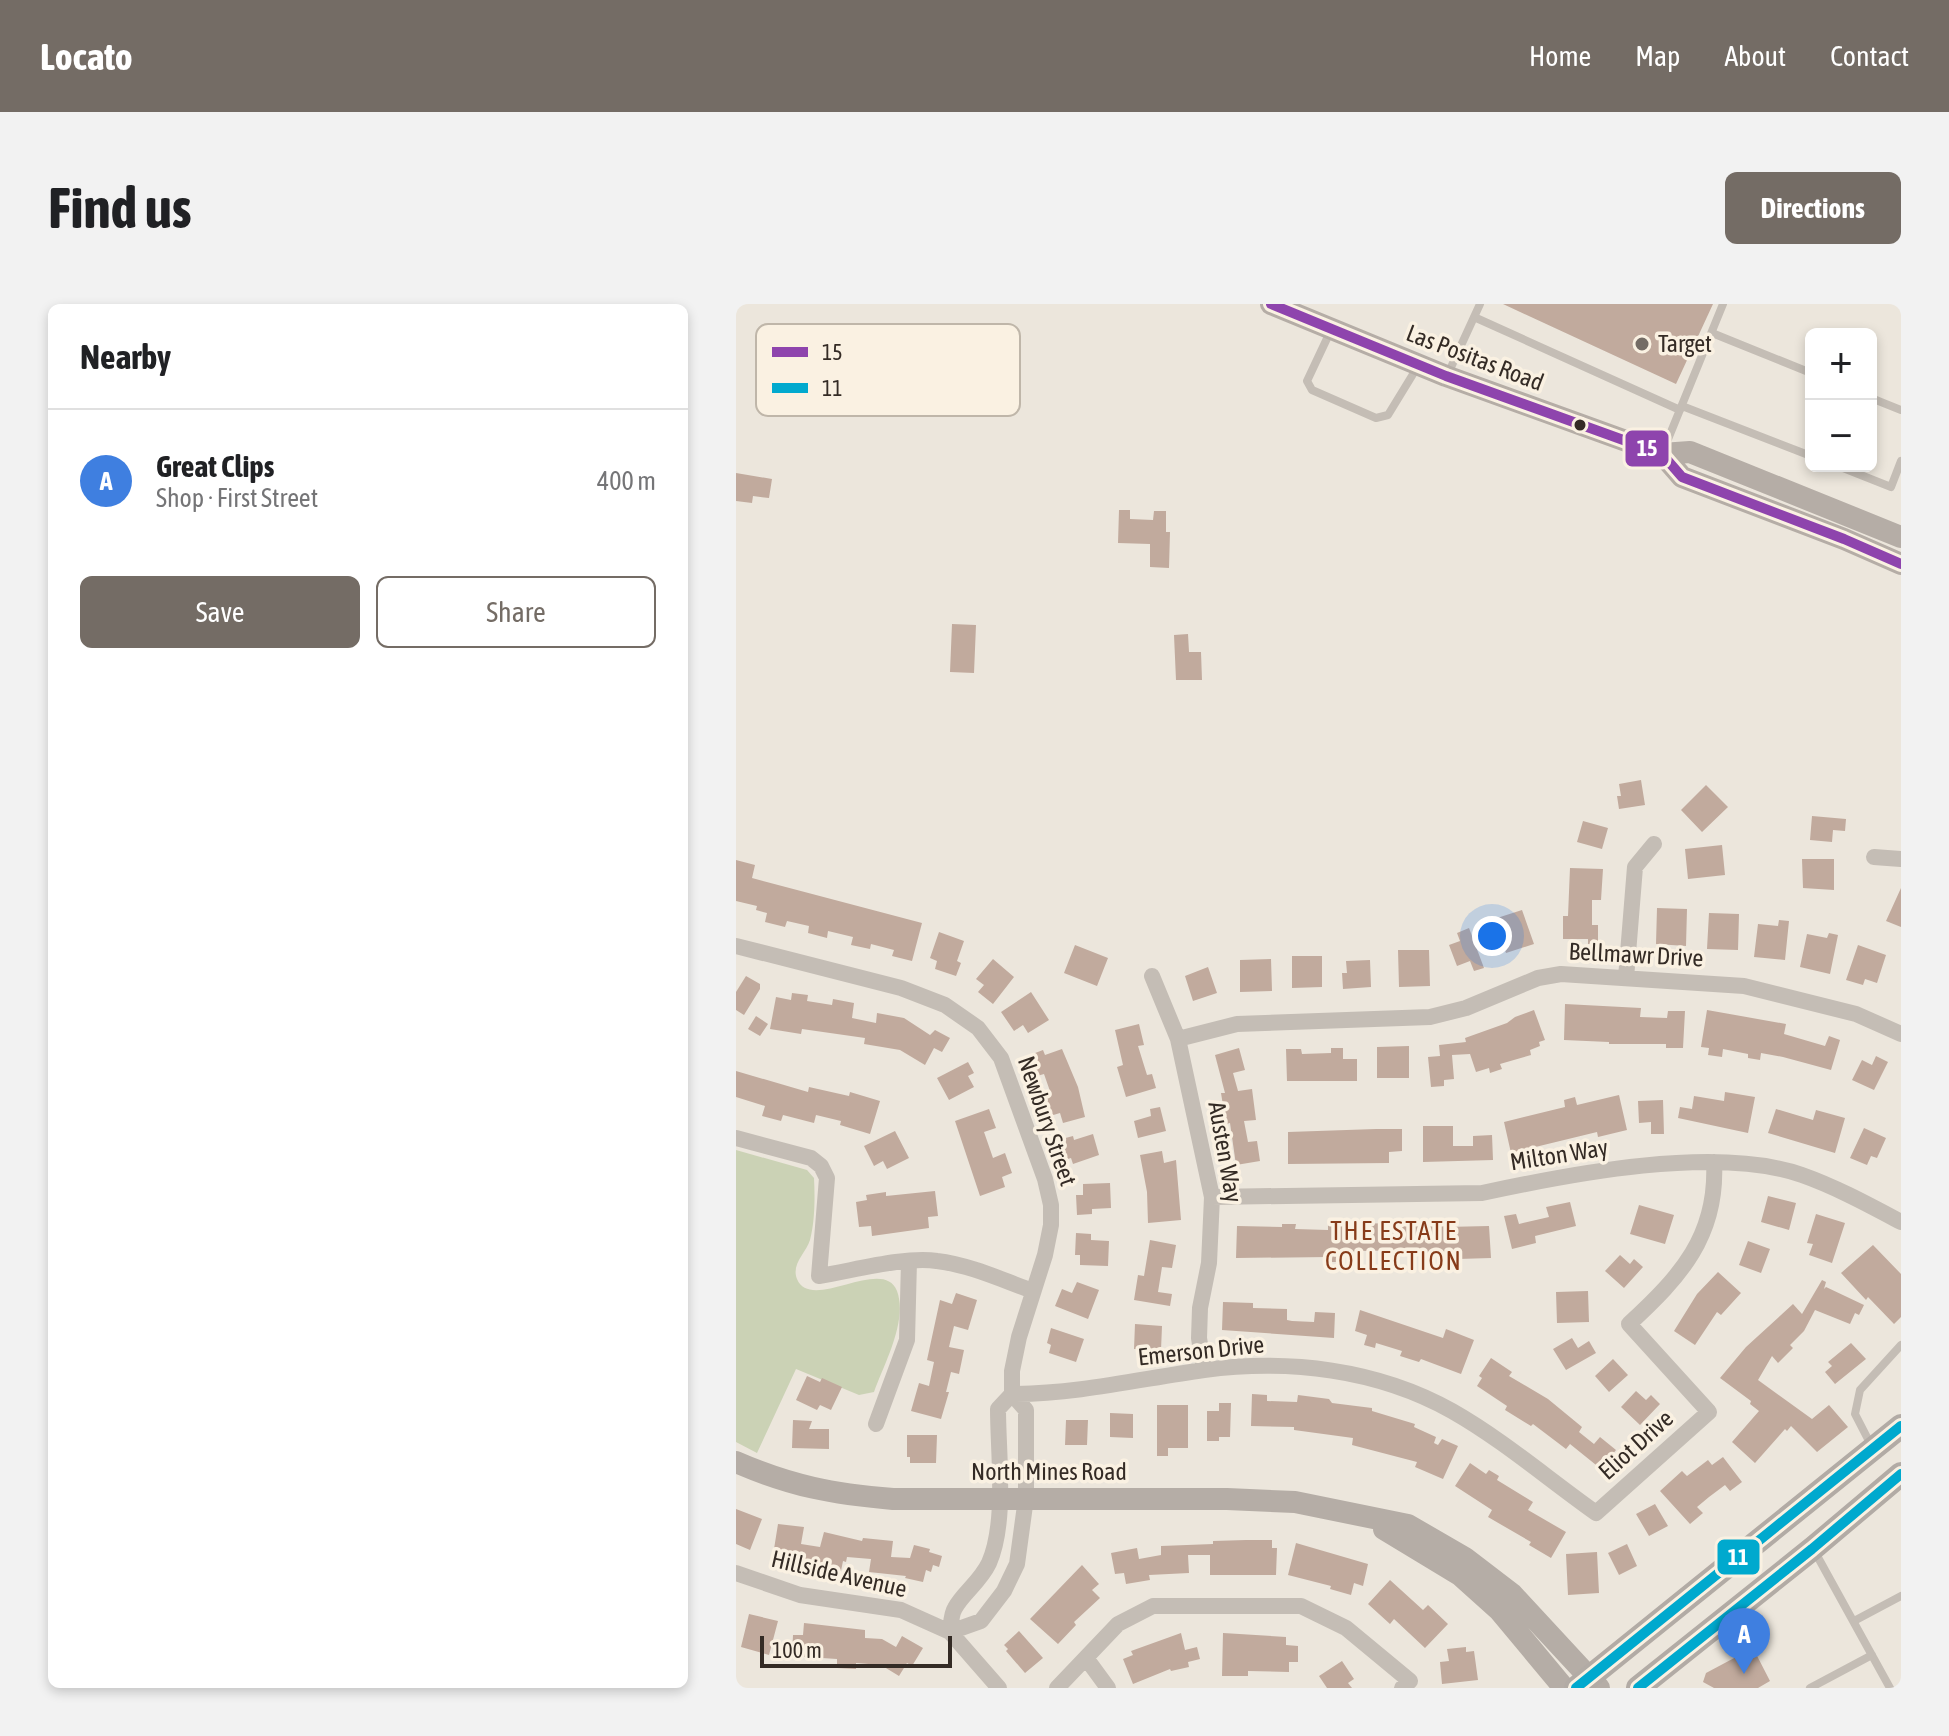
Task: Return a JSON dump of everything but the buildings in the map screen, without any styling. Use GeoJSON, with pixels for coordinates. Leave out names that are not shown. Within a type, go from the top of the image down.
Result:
{"type":"FeatureCollection","features":[{"type":"Feature","properties":{"kind":"main road","name":"Las Positas Road"},"geometry":{"type":"LineString","coordinates":[[1271,304],[1446,376],[1662,454],[1690,452],[1901,537]]}},
{"type":"Feature","properties":{"kind":"main road","name":"Las Positas Road"},"geometry":{"type":"LineString","coordinates":[[1662,454],[1682,477],[1901,564]]}},
{"type":"Feature","properties":{"kind":"main road"},"geometry":{"type":"LineString","coordinates":[[1588,1684],[1901,1426]]}},
{"type":"Feature","properties":{"kind":"main road","name":"North Mines Road"},"geometry":{"type":"LineString","coordinates":[[736,1462],[800,1487],[846,1495],[893,1499],[1295,1502],[1408,1525],[1465,1558],[1512,1594],[1588,1684]]}},
{"type":"Feature","properties":{"kind":"main road"},"geometry":{"type":"LineString","coordinates":[[1638,1688],[1901,1474]]}},
{"type":"Feature","properties":{"kind":"main road","name":"North Mines Road"},"geometry":{"type":"LineString","coordinates":[[1365,1518],[1460,1575],[1499,1610],[1564,1688]]}},
{"type":"Feature","properties":{"kind":"street"},"geometry":{"type":"LineString","coordinates":[[1626,978],[1635,867],[1654,844]]}},
{"type":"Feature","properties":{"kind":"street"},"geometry":{"type":"LineString","coordinates":[[1874,857],[1901,859]]}},
{"type":"Feature","properties":{"kind":"street","name":"Newbury Street"},"geometry":{"type":"LineString","coordinates":[[736,946],[901,988],[945,1005],[978,1028],[1001,1058],[1045,1179],[1051,1205],[1051,1225],[1012,1371],[1012,1394],[1026,1410],[1026,1498],[1017,1564],[1004,1591],[981,1621],[950,1632],[954,1608],[975,1586],[989,1563],[996,1536],[999,1498],[998,1409],[1012,1394]]}},
{"type":"Feature","properties":{"kind":"street","name":"Bellmawr Drive"},"geometry":{"type":"LineString","coordinates":[[1178,1039],[1237,1024],[1430,1017],[1466,1008],[1538,978],[1561,974],[1744,986],[1856,1014],[1901,1034]]}},
{"type":"Feature","properties":{"kind":"street","name":"Austen Way"},"geometry":{"type":"LineString","coordinates":[[1152,976],[1178,1039],[1212,1197],[1209,1263],[1200,1308],[1199,1338],[1204,1370]]}},
{"type":"Feature","properties":{"kind":"street"},"geometry":{"type":"LineString","coordinates":[[736,1138],[811,1158],[821,1166],[827,1178],[819,1276],[909,1261],[935,1260],[1033,1291]]}},
{"type":"Feature","properties":{"kind":"street","name":"Milton Way"},"geometry":{"type":"LineString","coordinates":[[1212,1197],[1482,1193],[1538,1181],[1633,1168],[1714,1162],[1758,1165],[1801,1175],[1901,1222]]}},
{"type":"Feature","properties":{"kind":"street","name":"Eliot Drive"},"geometry":{"type":"LineString","coordinates":[[1596,1513],[1709,1412],[1629,1324],[1662,1294],[1705,1233],[1715,1180],[1714,1162]]}},
{"type":"Feature","properties":{"kind":"street"},"geometry":{"type":"LineString","coordinates":[[876,1424],[907,1340],[909,1261]]}},
{"type":"Feature","properties":{"kind":"street","name":"Emerson Drive"},"geometry":{"type":"LineString","coordinates":[[1012,1394],[1056,1394],[1204,1370],[1256,1365],[1310,1368],[1362,1376],[1406,1389],[1451,1411],[1496,1439],[1596,1513]]}},
{"type":"Feature","properties":{"kind":"street","name":"Hillside Avenue"},"geometry":{"type":"LineString","coordinates":[[736,1573],[800,1595],[901,1610],[950,1632],[999,1688]]}},
{"type":"Feature","properties":{"kind":"street"},"geometry":{"type":"LineString","coordinates":[[1057,1688],[1118,1624],[1153,1606],[1301,1606],[1346,1628],[1406,1684]]}},
{"type":"Feature","properties":{"kind":"street"},"geometry":{"type":"LineString","coordinates":[[1086,1658],[1108,1688]]}},
{"type":"Feature","properties":{"kind":"lane"},"geometry":{"type":"LineString","coordinates":[[1446,376],[1480,304]]}},
{"type":"Feature","properties":{"kind":"lane"},"geometry":{"type":"LineString","coordinates":[[1662,454],[1723,304]]}},
{"type":"Feature","properties":{"kind":"lane"},"geometry":{"type":"LineString","coordinates":[[1474,317],[1681,408],[1805,454]]}},
{"type":"Feature","properties":{"kind":"lane"},"geometry":{"type":"LineString","coordinates":[[1331,329],[1307,381],[1312,390],[1376,418],[1388,415],[1419,365]]}},
{"type":"Feature","properties":{"kind":"lane"},"geometry":{"type":"LineString","coordinates":[[1712,333],[1805,371]]}},
{"type":"Feature","properties":{"kind":"lane"},"geometry":{"type":"LineString","coordinates":[[1876,400],[1901,410]]}},
{"type":"Feature","properties":{"kind":"lane"},"geometry":{"type":"LineString","coordinates":[[1853,472],[1891,487],[1901,461]]}},
{"type":"Feature","properties":{"kind":"lane"},"geometry":{"type":"LineString","coordinates":[[1873,1449],[1855,1414],[1860,1390],[1901,1345]]}},
{"type":"Feature","properties":{"kind":"lane"},"geometry":{"type":"LineString","coordinates":[[1812,1549],[1890,1688]]}},
{"type":"Feature","properties":{"kind":"lane"},"geometry":{"type":"LineString","coordinates":[[1854,1621],[1901,1596]]}},
{"type":"Feature","properties":{"kind":"lane"},"geometry":{"type":"LineString","coordinates":[[1810,1688],[1872,1655]]}},
{"type":"Feature","properties":{"kind":"green space"},"geometry":{"type":"Polygon","coordinates":[[[736,1150],[807,1170],[814,1178],[812,1233],[796,1268],[797,1279],[805,1288],[817,1290],[877,1279],[889,1282],[897,1291],[900,1303],[897,1329],[874,1392],[859,1395],[796,1369],[757,1453],[736,1442],[736,1150]]]}},
{"type":"Feature","properties":{"kind":"transit line","name":"15"},"geometry":{"type":"LineString","coordinates":[[1271,304],[1446,376],[1662,454],[1682,477],[1901,564]]}},
{"type":"Feature","properties":{"kind":"transit line","name":"11"},"geometry":{"type":"LineString","coordinates":[[1576,1688],[1901,1426]]}},
{"type":"Feature","properties":{"kind":"transit line","name":"11"},"geometry":{"type":"LineString","coordinates":[[1638,1688],[1901,1474]]}},
{"type":"Feature","properties":{"kind":"place","name":"Target"},"geometry":{"type":"Point","coordinates":[1642,344]}},
{"type":"Feature","properties":{"kind":"place","name":"Great Clips"},"geometry":{"type":"Point","coordinates":[1744,1674]}},
{"type":"Feature","properties":{"kind":"district","name":"THE ESTATE COLLECTION"},"geometry":{"type":"Point","coordinates":[1394,1246]}}]}
